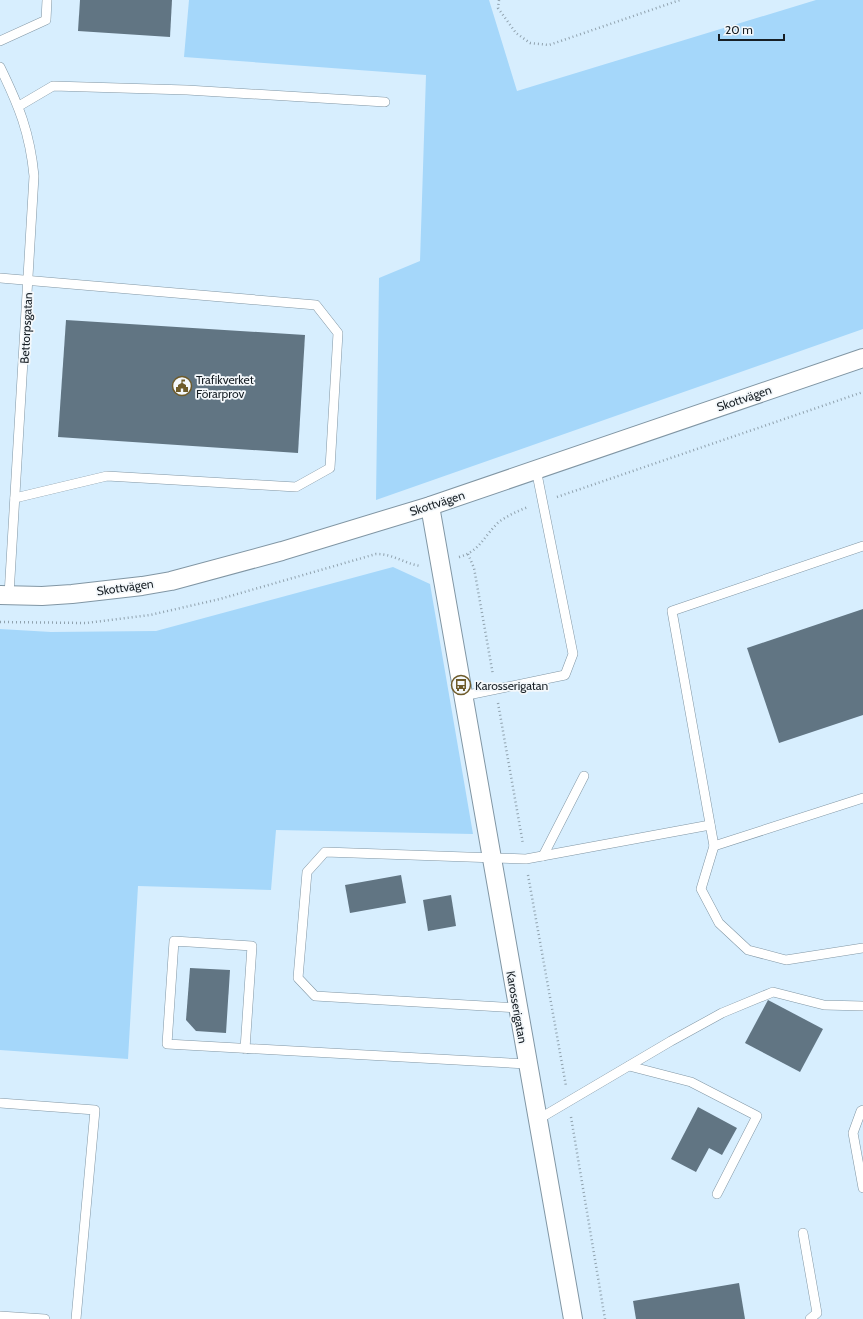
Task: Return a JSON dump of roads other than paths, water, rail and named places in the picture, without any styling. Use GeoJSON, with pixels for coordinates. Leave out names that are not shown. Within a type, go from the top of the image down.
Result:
{"type":"FeatureCollection","features":[{"type":"Feature","properties":{"kind":"street","name":"Skottvägen"},"geometry":{"type":"LineString","coordinates":[[5,595],[72,594],[142,586],[171,580],[282,551],[430,506],[863,358]]}},
{"type":"Feature","properties":{"kind":"street","name":"Karosserigatan"},"geometry":{"type":"LineString","coordinates":[[430,506],[517,1008],[573,1319]]}},
{"type":"Feature","properties":{"kind":"lane"},"geometry":{"type":"LineString","coordinates":[[0,41],[46,20],[47,0]]}},
{"type":"Feature","properties":{"kind":"lane","name":"Bettorpsgatan"},"geometry":{"type":"LineString","coordinates":[[0,67],[19,106],[31,148],[34,176],[15,498],[5,595]]}},
{"type":"Feature","properties":{"kind":"lane"},"geometry":{"type":"LineString","coordinates":[[19,106],[53,86],[187,90],[385,102]]}},
{"type":"Feature","properties":{"kind":"lane"},"geometry":{"type":"LineString","coordinates":[[0,278],[316,305],[338,333],[330,468],[296,487],[107,476],[15,498]]}},
{"type":"Feature","properties":{"kind":"lane"},"geometry":{"type":"LineString","coordinates":[[463,696],[565,675],[574,654],[536,469]]}},
{"type":"Feature","properties":{"kind":"lane"},"geometry":{"type":"LineString","coordinates":[[863,546],[672,611],[714,846],[701,889],[719,922],[748,950],[786,960],[863,948]]}},
{"type":"Feature","properties":{"kind":"lane"},"geometry":{"type":"LineString","coordinates":[[543,856],[584,776]]}},
{"type":"Feature","properties":{"kind":"lane"},"geometry":{"type":"LineString","coordinates":[[714,846],[863,798]]}},
{"type":"Feature","properties":{"kind":"lane"},"geometry":{"type":"LineString","coordinates":[[517,1008],[315,996],[298,978],[307,872],[325,852],[526,859],[710,825]]}},
{"type":"Feature","properties":{"kind":"lane"},"geometry":{"type":"LineString","coordinates":[[245,1049],[252,946],[174,941],[167,1044],[245,1049],[527,1064]]}},
{"type":"Feature","properties":{"kind":"lane"},"geometry":{"type":"LineString","coordinates":[[537,1120],[722,1013],[772,992],[824,1005],[863,1006]]}},
{"type":"Feature","properties":{"kind":"lane"},"geometry":{"type":"LineString","coordinates":[[629,1066],[691,1082],[757,1116],[717,1194]]}},
{"type":"Feature","properties":{"kind":"lane"},"geometry":{"type":"LineString","coordinates":[[0,1102],[94,1110],[76,1319]]}},
{"type":"Feature","properties":{"kind":"lane"},"geometry":{"type":"LineString","coordinates":[[863,1110],[861,1111],[853,1133],[863,1188]]}},
{"type":"Feature","properties":{"kind":"lane"},"geometry":{"type":"LineString","coordinates":[[803,1233],[817,1313],[810,1319]]}},
{"type":"Feature","properties":{"kind":"lane"},"geometry":{"type":"LineString","coordinates":[[0,1316],[45,1319]]}},
{"type":"Feature","properties":{"kind":"place","name":"Trafikverket Förarprov"},"geometry":{"type":"Point","coordinates":[182,386]}},
{"type":"Feature","properties":{"kind":"place","name":"Karosserigatan"},"geometry":{"type":"Point","coordinates":[461,685]}}]}
